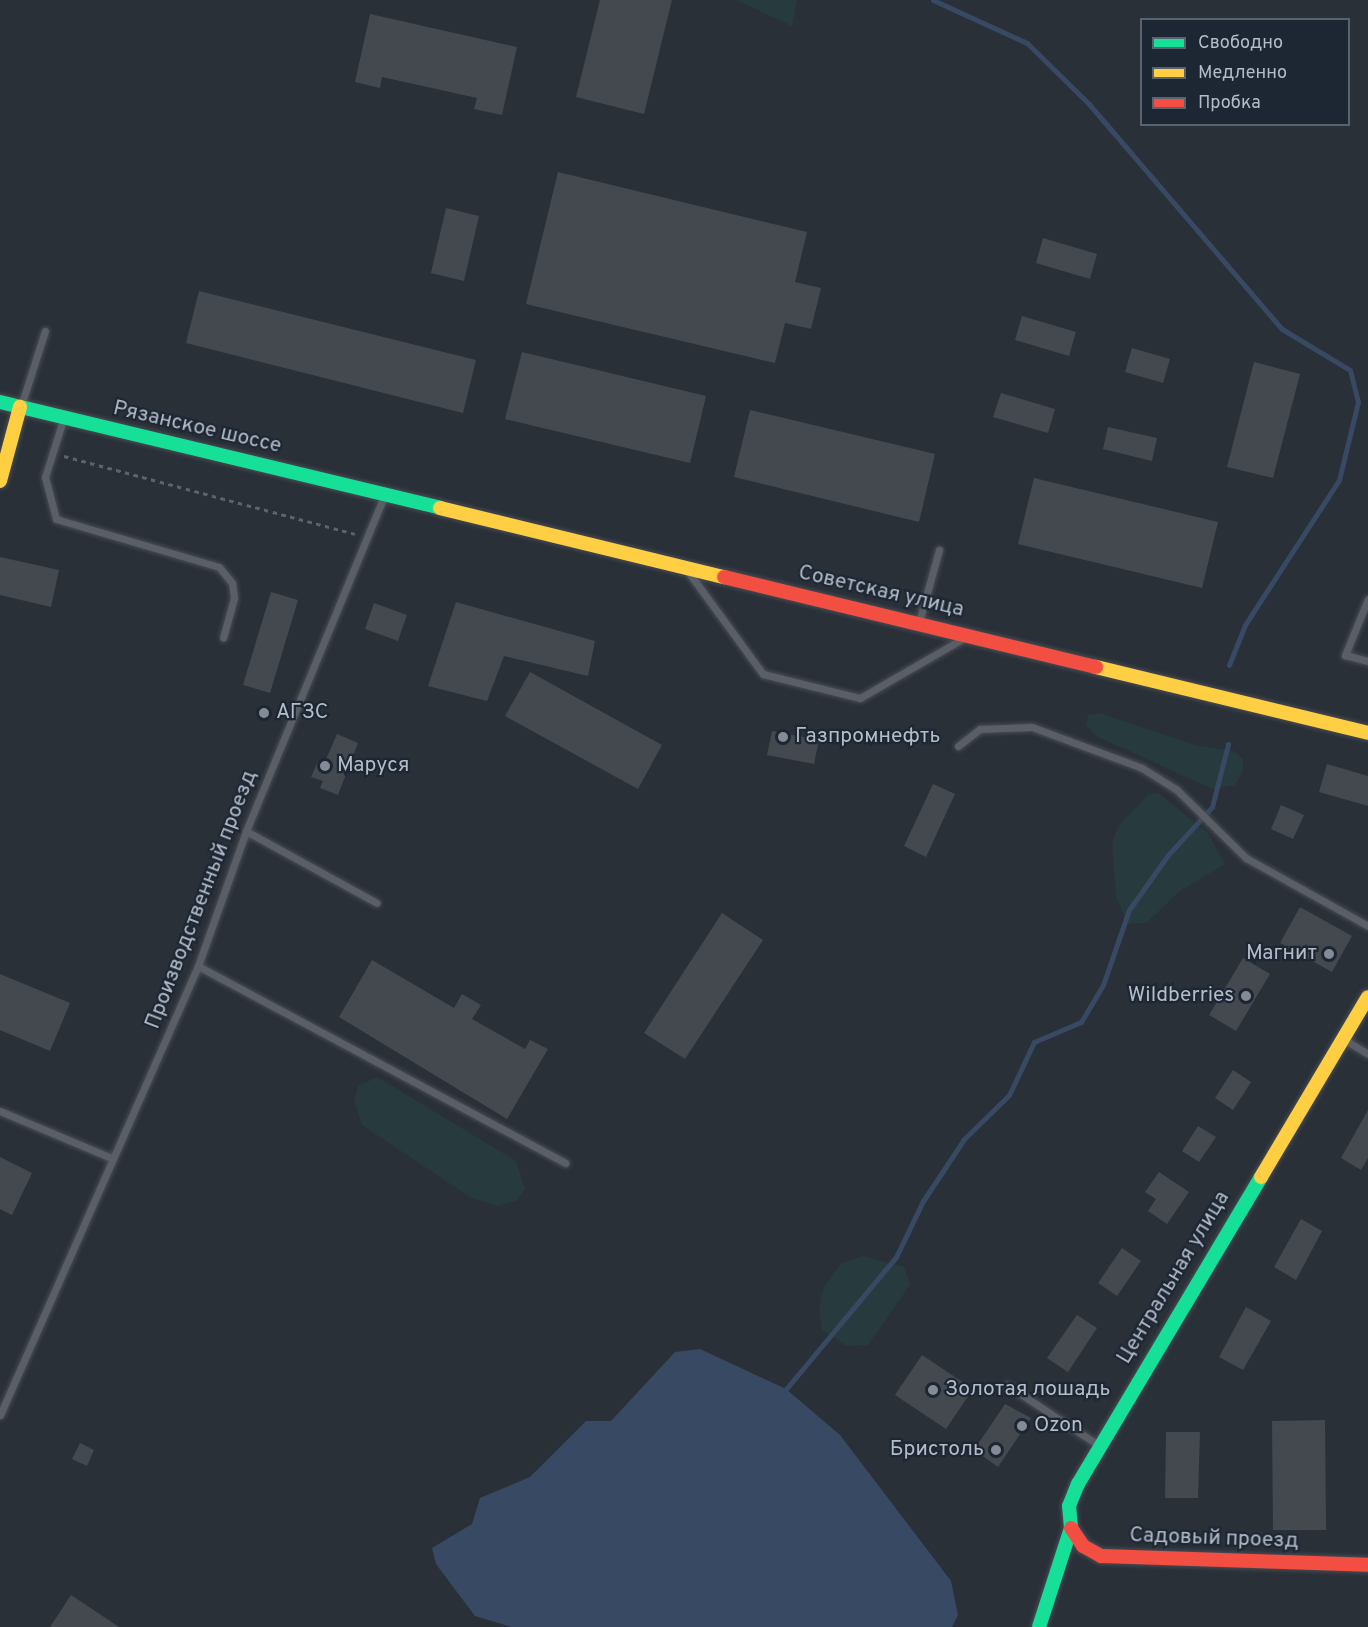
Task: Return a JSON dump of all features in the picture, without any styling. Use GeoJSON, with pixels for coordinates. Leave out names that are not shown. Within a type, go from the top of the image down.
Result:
{"type":"FeatureCollection","features":[{"type":"Feature","properties":{"kind":"main road","name":"Рязанское шоссе"},"geometry":{"type":"LineString","coordinates":[[0,402],[384,494]]}},
{"type":"Feature","properties":{"kind":"main road"},"geometry":{"type":"LineString","coordinates":[[0,482],[20,407]]}},
{"type":"Feature","properties":{"kind":"main road","name":"Советская улица"},"geometry":{"type":"LineString","coordinates":[[384,494],[686,568],[971,634],[1368,733]]}},
{"type":"Feature","properties":{"kind":"main road","name":"Центральная улица"},"geometry":{"type":"LineString","coordinates":[[1039,1627],[1071,1528],[1069,1506],[1100,1446],[1368,997]]}},
{"type":"Feature","properties":{"kind":"main road","name":"Садовый проезд"},"geometry":{"type":"LineString","coordinates":[[1071,1528],[1083,1546],[1101,1556],[1368,1565]]}},
{"type":"Feature","properties":{"kind":"lane"},"geometry":{"type":"LineString","coordinates":[[20,407],[45,332]]}},
{"type":"Feature","properties":{"kind":"lane"},"geometry":{"type":"LineString","coordinates":[[64,417],[45,477],[56,519],[219,567],[232,583],[234,598],[222,638]]}},
{"type":"Feature","properties":{"kind":"lane","name":"Производственный проезд"},"geometry":{"type":"LineString","coordinates":[[0,1415],[111,1158],[198,966],[246,831],[384,494]]}},
{"type":"Feature","properties":{"kind":"lane"},"geometry":{"type":"LineString","coordinates":[[919,622],[939,550]]}},
{"type":"Feature","properties":{"kind":"lane"},"geometry":{"type":"LineString","coordinates":[[686,568],[764,674],[860,698],[971,634]]}},
{"type":"Feature","properties":{"kind":"lane"},"geometry":{"type":"LineString","coordinates":[[1368,599],[1345,655],[1368,661]]}},
{"type":"Feature","properties":{"kind":"lane"},"geometry":{"type":"LineString","coordinates":[[958,747],[980,729],[1032,727],[1131,764],[1176,789],[1246,858],[1368,926]]}},
{"type":"Feature","properties":{"kind":"lane"},"geometry":{"type":"LineString","coordinates":[[246,831],[377,903]]}},
{"type":"Feature","properties":{"kind":"lane"},"geometry":{"type":"LineString","coordinates":[[198,966],[566,1163]]}},
{"type":"Feature","properties":{"kind":"lane"},"geometry":{"type":"LineString","coordinates":[[1343,1038],[1368,1053]]}},
{"type":"Feature","properties":{"kind":"lane"},"geometry":{"type":"LineString","coordinates":[[0,1111],[111,1158]]}},
{"type":"Feature","properties":{"kind":"lane"},"geometry":{"type":"LineString","coordinates":[[1007,1385],[1100,1446]]}},
{"type":"Feature","properties":{"kind":"path"},"geometry":{"type":"LineString","coordinates":[[54,446],[69,462],[366,537]]}},
{"type":"Feature","properties":{"kind":"green space"},"geometry":{"type":"Polygon","coordinates":[[[736,0],[797,0],[792,26],[736,0]]]}},
{"type":"Feature","properties":{"kind":"green space"},"geometry":{"type":"Polygon","coordinates":[[[1099,713],[1198,746],[1234,751],[1243,759],[1243,772],[1235,785],[1213,789],[1096,736],[1086,725],[1088,715],[1099,713]]]}},
{"type":"Feature","properties":{"kind":"green space"},"geometry":{"type":"Polygon","coordinates":[[[1158,793],[1208,833],[1225,864],[1180,891],[1146,923],[1128,924],[1116,897],[1112,843],[1118,826],[1148,795],[1158,793]]]}},
{"type":"Feature","properties":{"kind":"green space"},"geometry":{"type":"Polygon","coordinates":[[[377,1077],[516,1161],[525,1189],[516,1201],[497,1206],[470,1197],[362,1125],[354,1100],[358,1086],[377,1077]]]}},
{"type":"Feature","properties":{"kind":"green space"},"geometry":{"type":"Polygon","coordinates":[[[863,1256],[904,1267],[910,1285],[868,1345],[846,1346],[822,1330],[819,1308],[824,1287],[841,1263],[863,1256]]]}},
{"type":"Feature","properties":{"kind":"water"},"geometry":{"type":"Polygon","coordinates":[[[700,1349],[786,1389],[840,1435],[951,1581],[958,1615],[952,1627],[512,1627],[475,1616],[436,1564],[432,1548],[472,1524],[480,1498],[530,1477],[586,1421],[611,1421],[675,1352],[700,1349]]]}},
{"type":"Feature","properties":{"kind":"building"},"geometry":{"type":"Polygon","coordinates":[[[600,0],[672,0],[644,114],[576,97],[600,0]]]}},
{"type":"Feature","properties":{"kind":"building"},"geometry":{"type":"Polygon","coordinates":[[[370,14],[517,47],[502,115],[474,109],[477,98],[382,77],[380,88],[355,82],[370,14]]]}},
{"type":"Feature","properties":{"kind":"building"},"geometry":{"type":"Polygon","coordinates":[[[558,172],[807,232],[795,282],[821,288],[811,329],[785,323],[775,363],[526,304],[558,172]]]}},
{"type":"Feature","properties":{"kind":"building"},"geometry":{"type":"Polygon","coordinates":[[[446,208],[479,216],[464,281],[431,273],[446,208]]]}},
{"type":"Feature","properties":{"kind":"building"},"geometry":{"type":"Polygon","coordinates":[[[1043,238],[1097,254],[1090,279],[1036,263],[1043,238]]]}},
{"type":"Feature","properties":{"kind":"building"},"geometry":{"type":"Polygon","coordinates":[[[199,291],[476,360],[463,413],[186,343],[199,291]]]}},
{"type":"Feature","properties":{"kind":"building"},"geometry":{"type":"Polygon","coordinates":[[[1022,316],[1076,332],[1069,356],[1015,340],[1022,316]]]}},
{"type":"Feature","properties":{"kind":"building"},"geometry":{"type":"Polygon","coordinates":[[[1132,348],[1170,359],[1163,383],[1125,372],[1132,348]]]}},
{"type":"Feature","properties":{"kind":"building"},"geometry":{"type":"Polygon","coordinates":[[[522,352],[706,396],[690,463],[505,419],[522,352]]]}},
{"type":"Feature","properties":{"kind":"building"},"geometry":{"type":"Polygon","coordinates":[[[1254,362],[1300,374],[1273,478],[1227,467],[1254,362]]]}},
{"type":"Feature","properties":{"kind":"building"},"geometry":{"type":"Polygon","coordinates":[[[1001,393],[1055,409],[1048,433],[993,417],[1001,393]]]}},
{"type":"Feature","properties":{"kind":"building"},"geometry":{"type":"Polygon","coordinates":[[[750,410],[935,454],[919,522],[734,477],[750,410]]]}},
{"type":"Feature","properties":{"kind":"building"},"geometry":{"type":"Polygon","coordinates":[[[1108,427],[1157,438],[1152,461],[1103,449],[1108,427]]]}},
{"type":"Feature","properties":{"kind":"building"},"geometry":{"type":"Polygon","coordinates":[[[1034,478],[1218,522],[1202,588],[1018,544],[1034,478]]]}},
{"type":"Feature","properties":{"kind":"building"},"geometry":{"type":"Polygon","coordinates":[[[0,557],[59,570],[51,607],[0,595],[0,557]]]}},
{"type":"Feature","properties":{"kind":"building"},"geometry":{"type":"Polygon","coordinates":[[[271,592],[298,600],[270,693],[243,685],[271,592]]]}},
{"type":"Feature","properties":{"kind":"building"},"geometry":{"type":"Polygon","coordinates":[[[456,602],[595,641],[588,676],[504,656],[487,701],[428,686],[456,602]]]}},
{"type":"Feature","properties":{"kind":"building"},"geometry":{"type":"Polygon","coordinates":[[[374,603],[407,615],[398,641],[365,629],[374,603]]]}},
{"type":"Feature","properties":{"kind":"building"},"geometry":{"type":"Polygon","coordinates":[[[530,672],[662,745],[638,789],[505,716],[530,672]]]}},
{"type":"Feature","properties":{"kind":"building"},"geometry":{"type":"Polygon","coordinates":[[[772,731],[819,740],[814,764],[767,755],[772,731]]]}},
{"type":"Feature","properties":{"kind":"building","name":"Маруся"},"geometry":{"type":"Polygon","coordinates":[[[337,734],[358,743],[338,795],[320,788],[323,781],[311,777],[318,761],[324,764],[337,734]]]}},
{"type":"Feature","properties":{"kind":"building"},"geometry":{"type":"Polygon","coordinates":[[[1327,764],[1368,776],[1368,806],[1319,792],[1327,764]]]}},
{"type":"Feature","properties":{"kind":"building"},"geometry":{"type":"Polygon","coordinates":[[[933,784],[955,794],[926,857],[904,846],[933,784]]]}},
{"type":"Feature","properties":{"kind":"building"},"geometry":{"type":"Polygon","coordinates":[[[1281,805],[1304,815],[1293,839],[1271,829],[1281,805]]]}},
{"type":"Feature","properties":{"kind":"building"},"geometry":{"type":"Polygon","coordinates":[[[1300,907],[1352,936],[1332,972],[1280,943],[1300,907]]]}},
{"type":"Feature","properties":{"kind":"building"},"geometry":{"type":"Polygon","coordinates":[[[722,913],[763,940],[685,1059],[644,1033],[722,913]]]}},
{"type":"Feature","properties":{"kind":"building"},"geometry":{"type":"Polygon","coordinates":[[[1243,958],[1270,974],[1236,1031],[1209,1015],[1243,958]]]}},
{"type":"Feature","properties":{"kind":"building"},"geometry":{"type":"Polygon","coordinates":[[[372,960],[454,1008],[462,994],[481,1005],[472,1019],[525,1049],[530,1040],[548,1049],[507,1119],[339,1017],[372,960]]]}},
{"type":"Feature","properties":{"kind":"building"},"geometry":{"type":"Polygon","coordinates":[[[0,974],[70,1003],[50,1051],[0,1030],[0,974]]]}},
{"type":"Feature","properties":{"kind":"building"},"geometry":{"type":"Polygon","coordinates":[[[1233,1070],[1251,1082],[1233,1110],[1215,1098],[1233,1070]]]}},
{"type":"Feature","properties":{"kind":"building"},"geometry":{"type":"Polygon","coordinates":[[[1368,1110],[1368,1158],[1361,1170],[1341,1158],[1368,1110]]]}},
{"type":"Feature","properties":{"kind":"building"},"geometry":{"type":"Polygon","coordinates":[[[1198,1126],[1216,1137],[1199,1162],[1182,1151],[1198,1126]]]}},
{"type":"Feature","properties":{"kind":"building"},"geometry":{"type":"Polygon","coordinates":[[[0,1157],[32,1173],[12,1215],[0,1209],[0,1157]]]}},
{"type":"Feature","properties":{"kind":"building"},"geometry":{"type":"Polygon","coordinates":[[[1159,1172],[1189,1192],[1167,1224],[1148,1211],[1156,1199],[1145,1192],[1159,1172]]]}},
{"type":"Feature","properties":{"kind":"building"},"geometry":{"type":"Polygon","coordinates":[[[1301,1219],[1322,1231],[1296,1280],[1274,1267],[1301,1219]]]}},
{"type":"Feature","properties":{"kind":"building"},"geometry":{"type":"Polygon","coordinates":[[[1122,1248],[1141,1261],[1117,1296],[1098,1283],[1122,1248]]]}},
{"type":"Feature","properties":{"kind":"building"},"geometry":{"type":"Polygon","coordinates":[[[1246,1307],[1271,1321],[1243,1370],[1219,1357],[1246,1307]]]}},
{"type":"Feature","properties":{"kind":"building"},"geometry":{"type":"Polygon","coordinates":[[[1077,1315],[1097,1328],[1068,1372],[1047,1358],[1077,1315]]]}},
{"type":"Feature","properties":{"kind":"building"},"geometry":{"type":"Polygon","coordinates":[[[922,1355],[973,1389],[946,1429],[895,1395],[922,1355]]]}},
{"type":"Feature","properties":{"kind":"building"},"geometry":{"type":"Polygon","coordinates":[[[1005,1404],[1031,1418],[998,1467],[974,1450],[1005,1404]]]}},
{"type":"Feature","properties":{"kind":"building"},"geometry":{"type":"Polygon","coordinates":[[[1325,1420],[1326,1530],[1273,1530],[1272,1421],[1325,1420]]]}},
{"type":"Feature","properties":{"kind":"building"},"geometry":{"type":"Polygon","coordinates":[[[1166,1432],[1200,1432],[1198,1498],[1165,1498],[1166,1432]]]}},
{"type":"Feature","properties":{"kind":"building"},"geometry":{"type":"Polygon","coordinates":[[[80,1443],[94,1450],[87,1466],[72,1459],[80,1443]]]}},
{"type":"Feature","properties":{"kind":"building"},"geometry":{"type":"Polygon","coordinates":[[[71,1595],[119,1627],[50,1627],[71,1595]]]}},
{"type":"Feature","properties":{"kind":"waterway"},"geometry":{"type":"LineString","coordinates":[[933,0],[1027,43],[1089,104],[1282,329],[1350,370],[1358,402],[1339,480],[1245,625],[1229,665]]}},
{"type":"Feature","properties":{"kind":"waterway"},"geometry":{"type":"LineString","coordinates":[[786,1389],[896,1257],[923,1201],[964,1139],[1009,1095],[1034,1042],[1081,1022],[1103,985],[1129,910],[1168,855],[1212,807],[1228,744]]}},
{"type":"Feature","properties":{"kind":"traffic: fast"},"geometry":{"type":"LineString","coordinates":[[0,402],[440,508]]}},
{"type":"Feature","properties":{"kind":"traffic: fast"},"geometry":{"type":"LineString","coordinates":[[1039,1627],[1071,1528],[1069,1506],[1078,1484],[1261,1177]]}},
{"type":"Feature","properties":{"kind":"traffic: slow"},"geometry":{"type":"LineString","coordinates":[[0,481],[20,407]]}},
{"type":"Feature","properties":{"kind":"traffic: slow"},"geometry":{"type":"LineString","coordinates":[[440,508],[724,577]]}},
{"type":"Feature","properties":{"kind":"traffic: slow"},"geometry":{"type":"LineString","coordinates":[[1096,667],[1368,733]]}},
{"type":"Feature","properties":{"kind":"traffic: slow"},"geometry":{"type":"LineString","coordinates":[[1261,1177],[1368,997]]}},
{"type":"Feature","properties":{"kind":"traffic: jam"},"geometry":{"type":"LineString","coordinates":[[724,577],[1096,667]]}},
{"type":"Feature","properties":{"kind":"traffic: jam"},"geometry":{"type":"LineString","coordinates":[[1071,1528],[1083,1546],[1101,1556],[1368,1565]]}},
{"type":"Feature","properties":{"kind":"place","name":"АГЗС"},"geometry":{"type":"Point","coordinates":[264,713]}},
{"type":"Feature","properties":{"kind":"place","name":"Газпромнефть"},"geometry":{"type":"Point","coordinates":[783,737]}},
{"type":"Feature","properties":{"kind":"place","name":"Маруся"},"geometry":{"type":"Point","coordinates":[325,766]}},
{"type":"Feature","properties":{"kind":"place","name":"Магнит"},"geometry":{"type":"Point","coordinates":[1329,954]}},
{"type":"Feature","properties":{"kind":"place","name":"Wildberries"},"geometry":{"type":"Point","coordinates":[1246,996]}},
{"type":"Feature","properties":{"kind":"place","name":"Золотая лошадь"},"geometry":{"type":"Point","coordinates":[933,1390]}},
{"type":"Feature","properties":{"kind":"place","name":"Ozon"},"geometry":{"type":"Point","coordinates":[1022,1426]}},
{"type":"Feature","properties":{"kind":"place","name":"Бристоль"},"geometry":{"type":"Point","coordinates":[996,1450]}}]}
